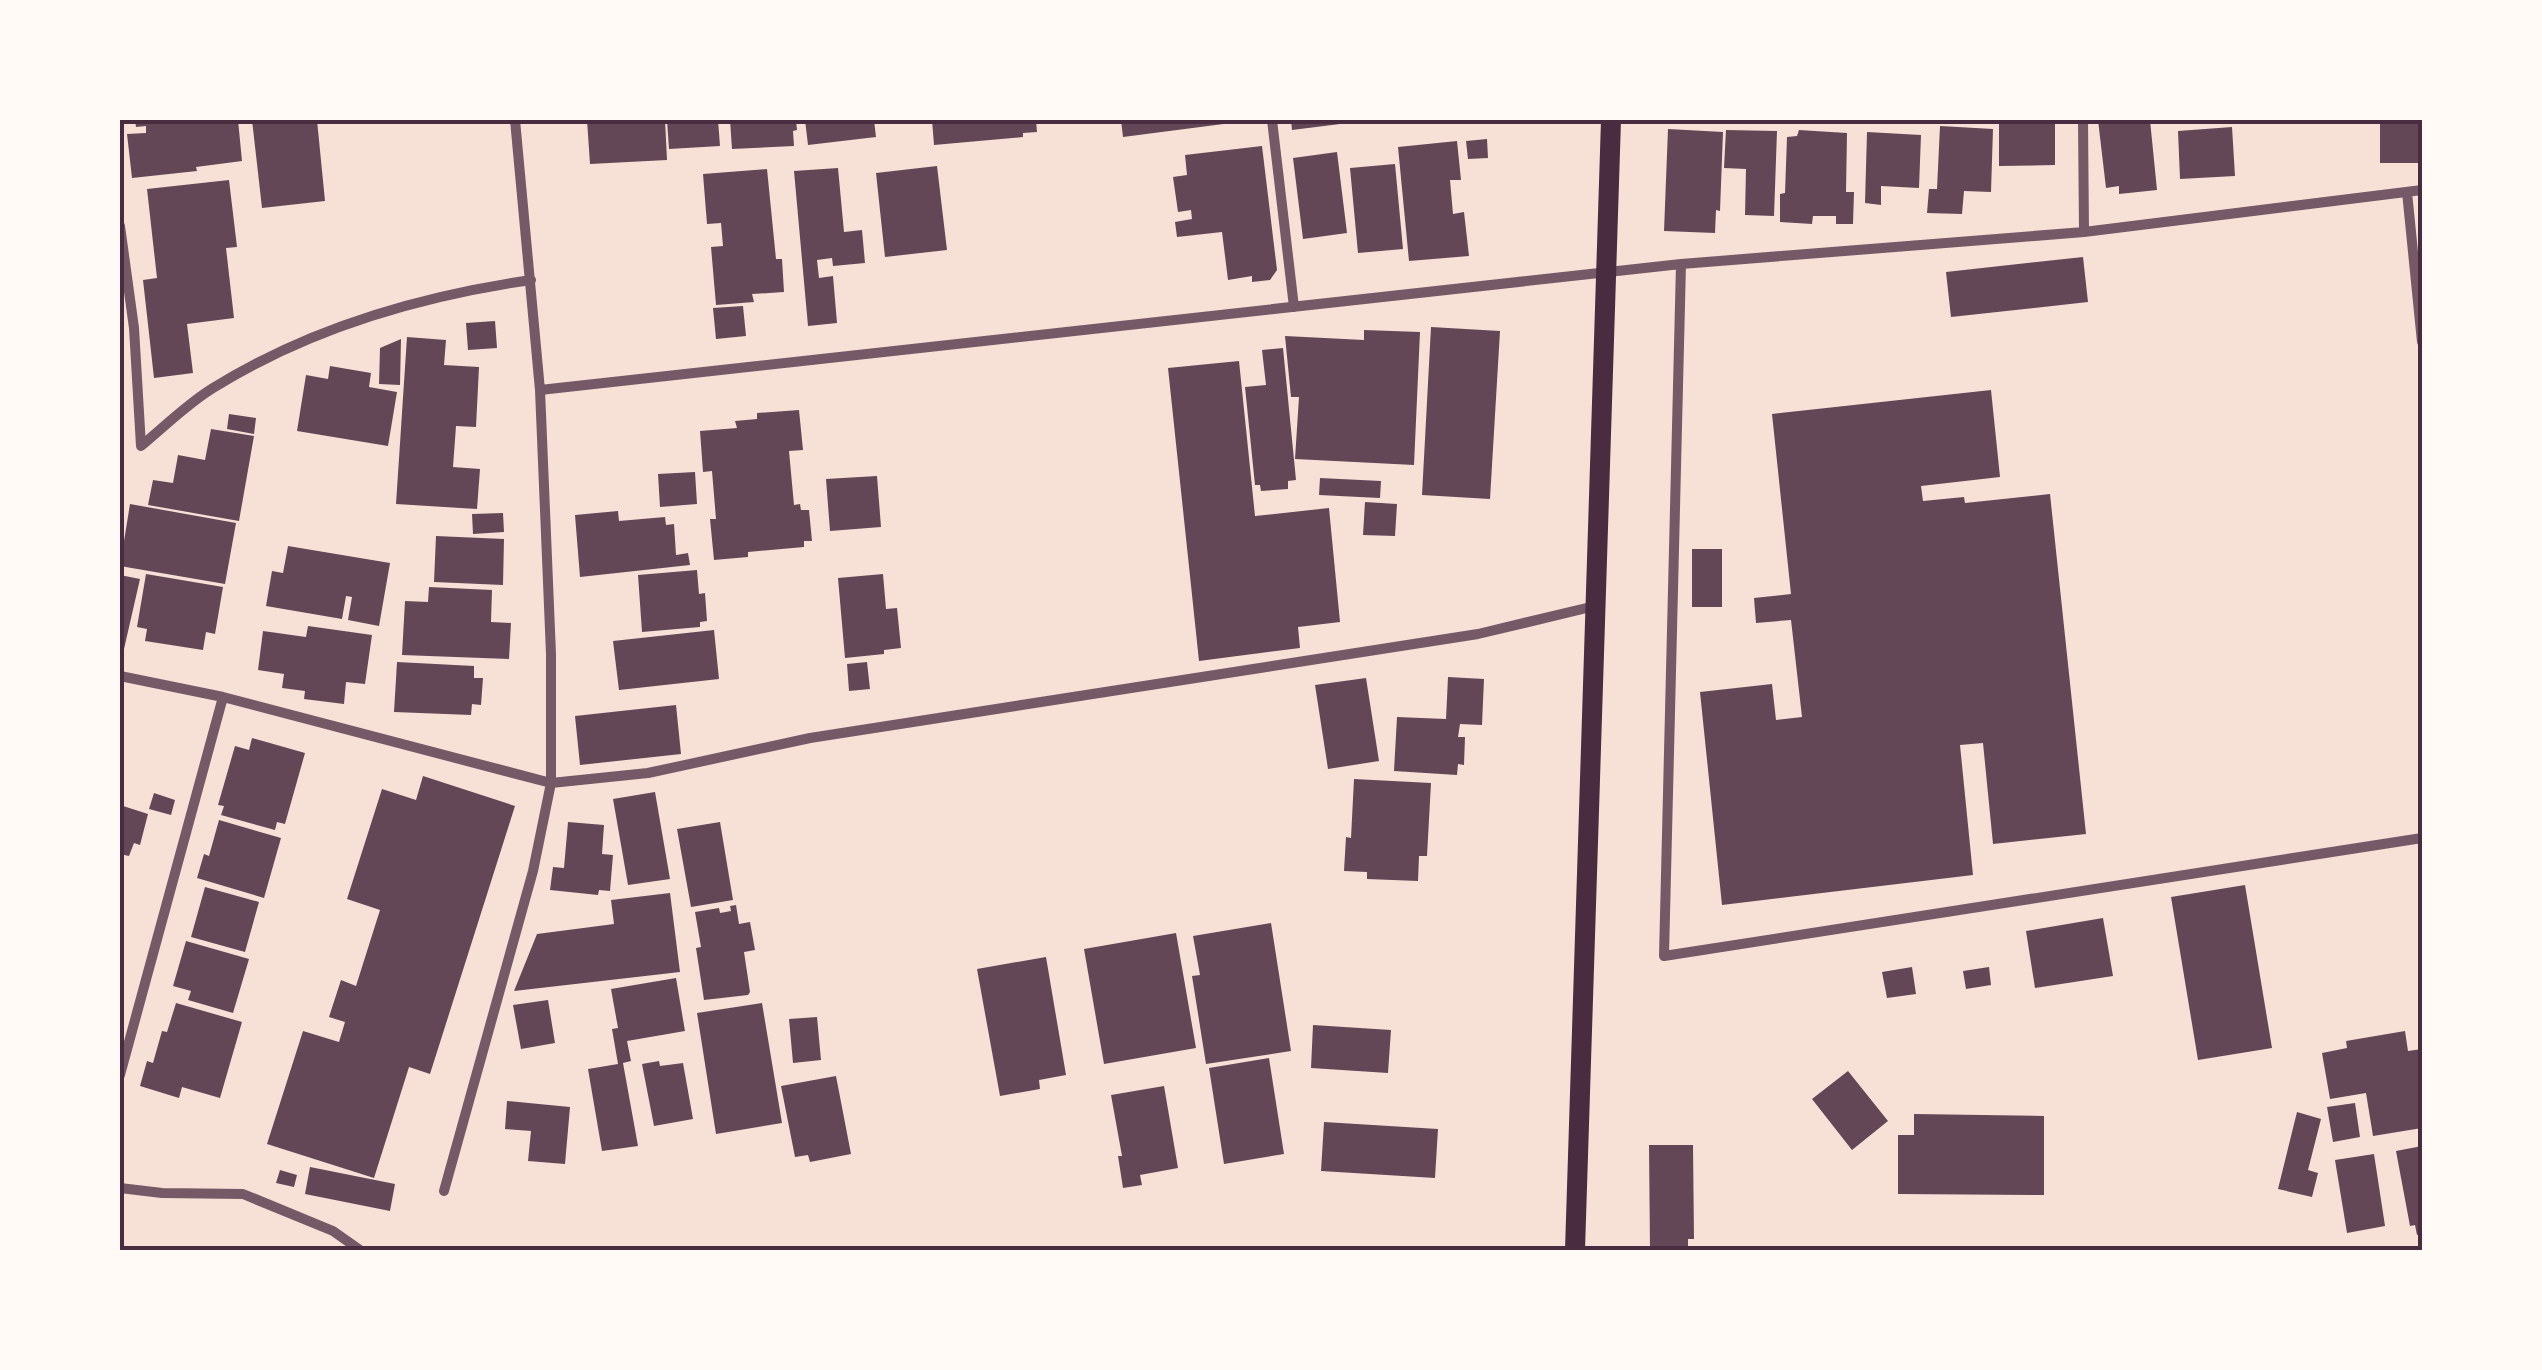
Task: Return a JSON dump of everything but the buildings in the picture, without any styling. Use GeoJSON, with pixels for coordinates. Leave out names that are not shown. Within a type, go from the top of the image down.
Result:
{"type":"FeatureCollection","features":[{"type":"Feature","properties":{"kind":"main road"},"geometry":{"type":"LineString","coordinates":[[1575,1250],[1611,120]]}},
{"type":"Feature","properties":{"kind":"street"},"geometry":{"type":"LineString","coordinates":[[444,1192],[533,871],[551,782],[551,671],[540,390],[515,120]]}},
{"type":"Feature","properties":{"kind":"street"},"geometry":{"type":"LineString","coordinates":[[1272,120],[1294,307]]}},
{"type":"Feature","properties":{"kind":"street"},"geometry":{"type":"LineString","coordinates":[[2083,120],[2084,232]]}},
{"type":"Feature","properties":{"kind":"street"},"geometry":{"type":"LineString","coordinates":[[540,390],[1681,264],[2084,232],[2422,190]]}},
{"type":"Feature","properties":{"kind":"street"},"geometry":{"type":"LineString","coordinates":[[2407,192],[2422,342]]}},
{"type":"Feature","properties":{"kind":"street"},"geometry":{"type":"LineString","coordinates":[[120,226],[134,328],[141,446],[210,390],[284,348],[462,290],[531,280]]}},
{"type":"Feature","properties":{"kind":"street"},"geometry":{"type":"LineString","coordinates":[[1681,264],[1664,956],[2422,838]]}},
{"type":"Feature","properties":{"kind":"street"},"geometry":{"type":"LineString","coordinates":[[120,676],[222,696],[551,782],[648,773],[810,738],[1478,634],[1598,606]]}},
{"type":"Feature","properties":{"kind":"street"},"geometry":{"type":"LineString","coordinates":[[120,1076],[222,696]]}},
{"type":"Feature","properties":{"kind":"street"},"geometry":{"type":"LineString","coordinates":[[120,1188],[244,1194],[333,1231],[360,1250]]}}]}
